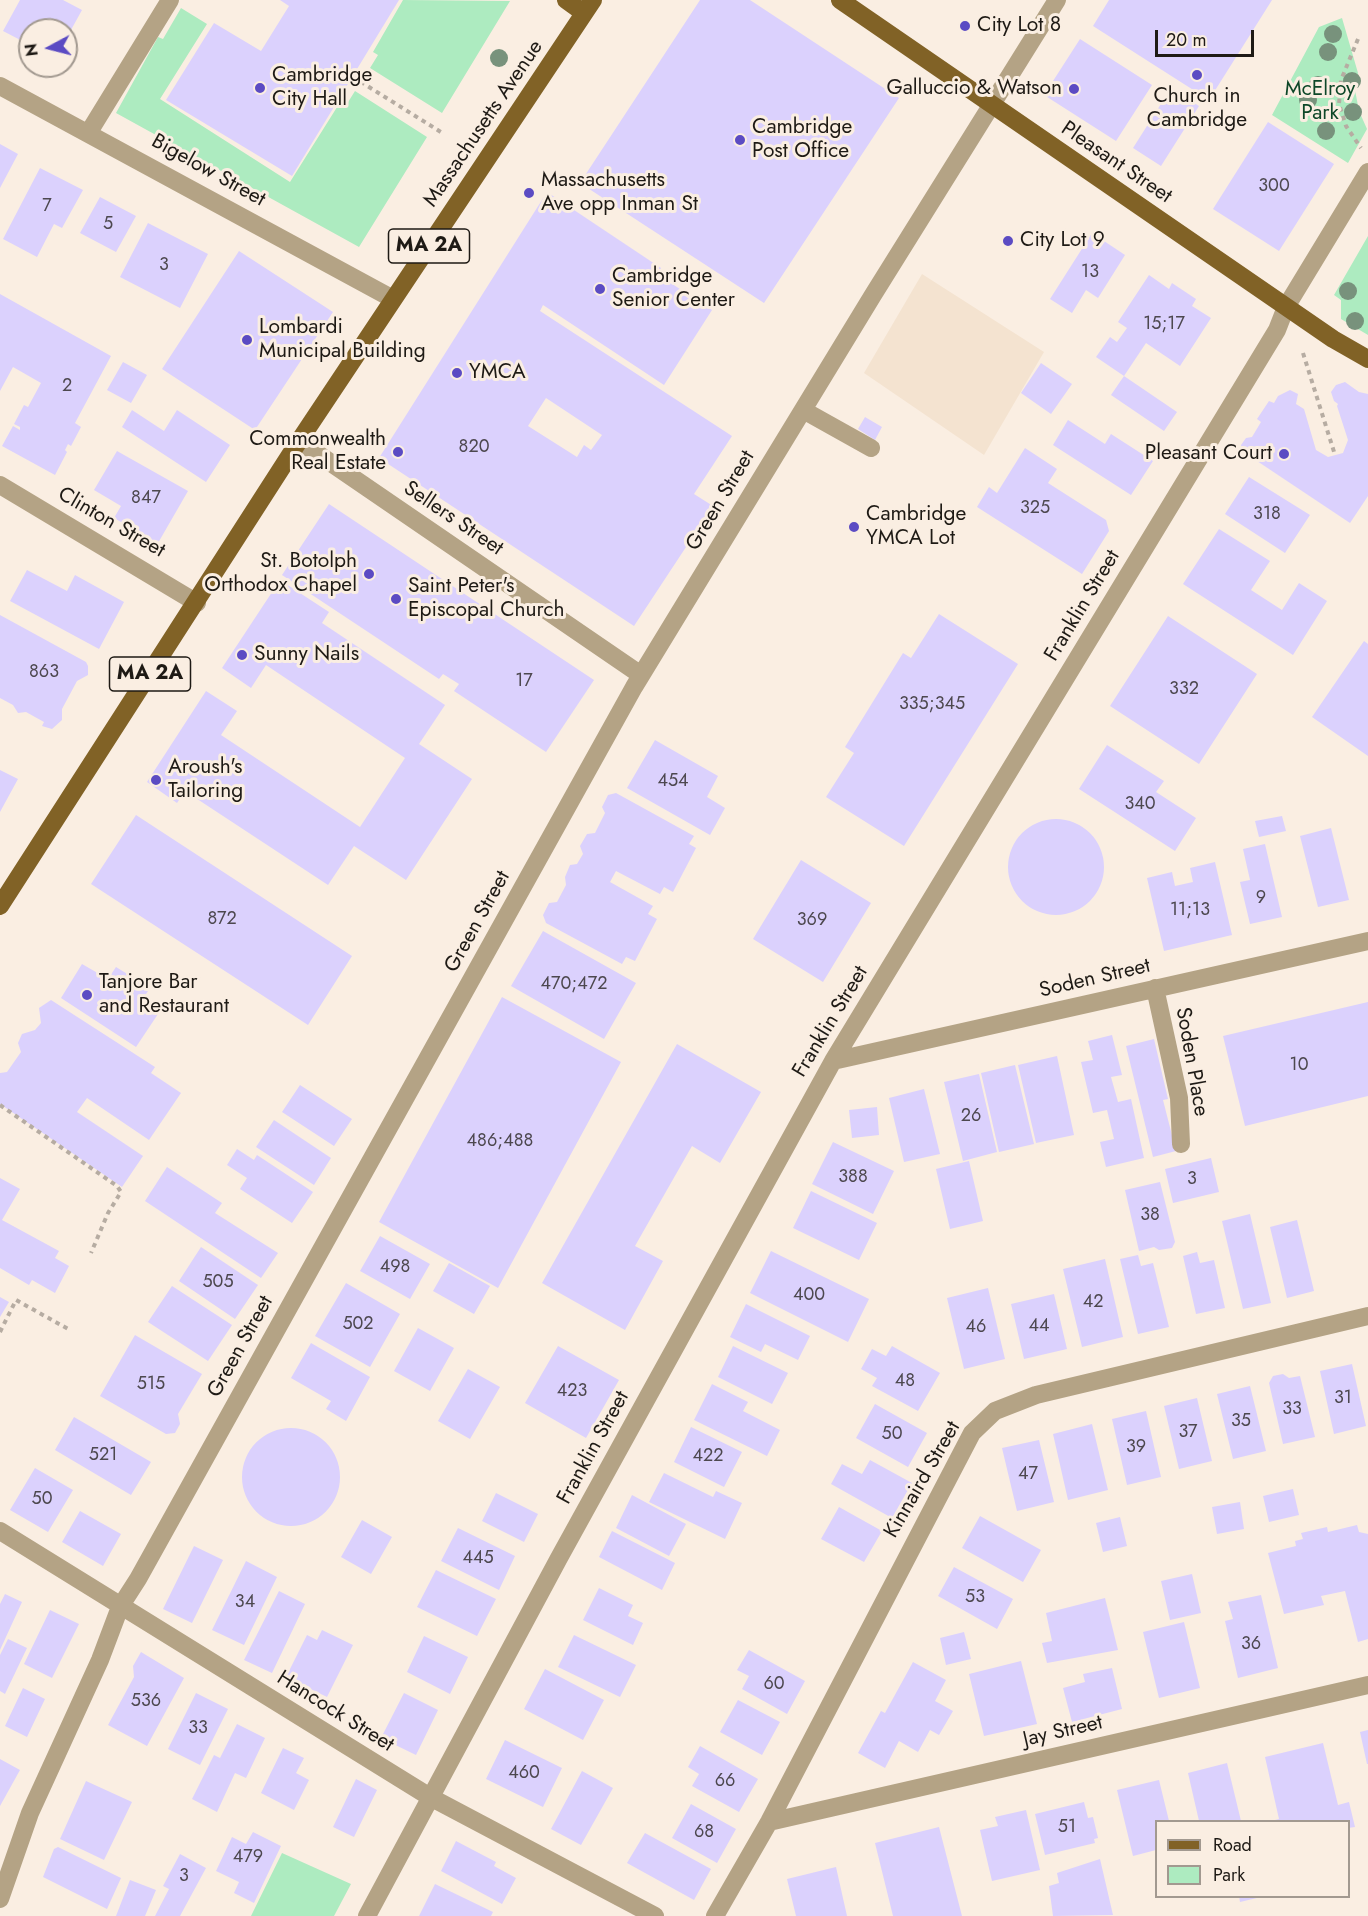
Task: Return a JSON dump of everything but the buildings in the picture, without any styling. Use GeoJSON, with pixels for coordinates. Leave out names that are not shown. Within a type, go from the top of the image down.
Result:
{"type":"FeatureCollection","features":[{"type":"Feature","properties":{"kind":"main road"},"geometry":{"type":"LineString","coordinates":[[566,0],[589,6]]}},
{"type":"Feature","properties":{"kind":"main road","name":"Pleasant Street"},"geometry":{"type":"LineString","coordinates":[[840,0],[1344,347],[1368,359]]}},
{"type":"Feature","properties":{"kind":"main road","name":"Massachusetts Avenue"},"geometry":{"type":"LineString","coordinates":[[0,905],[89,764],[197,603],[299,441],[589,6]]}},
{"type":"Feature","properties":{"kind":"street"},"geometry":{"type":"LineString","coordinates":[[89,132],[170,0]]}},
{"type":"Feature","properties":{"kind":"street","name":"Green Street"},"geometry":{"type":"LineString","coordinates":[[0,1899],[30,1813],[100,1660],[120,1607],[138,1579],[641,675],[1057,0]]}},
{"type":"Feature","properties":{"kind":"street","name":"Bigelow Street"},"geometry":{"type":"LineString","coordinates":[[0,86],[89,132],[393,299]]}},
{"type":"Feature","properties":{"kind":"street","name":"Franklin Street"},"geometry":{"type":"LineString","coordinates":[[367,1916],[833,1062],[1277,330],[1286,307],[1368,172]]}},
{"type":"Feature","properties":{"kind":"street"},"geometry":{"type":"LineString","coordinates":[[803,410],[871,448]]}},
{"type":"Feature","properties":{"kind":"street","name":"Sellers Street"},"geometry":{"type":"LineString","coordinates":[[299,441],[641,675]]}},
{"type":"Feature","properties":{"kind":"street","name":"Clinton Street"},"geometry":{"type":"LineString","coordinates":[[0,485],[197,603]]}},
{"type":"Feature","properties":{"kind":"street","name":"Soden Street"},"geometry":{"type":"LineString","coordinates":[[833,1062],[1368,941]]}},
{"type":"Feature","properties":{"kind":"street","name":"Soden Place"},"geometry":{"type":"LineString","coordinates":[[1155,988],[1179,1098],[1181,1144]]}},
{"type":"Feature","properties":{"kind":"street","name":"Kinnaird Street"},"geometry":{"type":"LineString","coordinates":[[715,1916],[769,1822],[972,1433],[995,1411],[1036,1395],[1368,1316]]}},
{"type":"Feature","properties":{"kind":"street","name":"Hancock Street"},"geometry":{"type":"LineString","coordinates":[[0,1531],[430,1797],[655,1916]]}},
{"type":"Feature","properties":{"kind":"street","name":"Jay Street"},"geometry":{"type":"LineString","coordinates":[[769,1822],[1368,1685]]}},
{"type":"Feature","properties":{"kind":"path"},"geometry":{"type":"LineString","coordinates":[[1358,39],[1341,80],[1339,104],[1346,126],[1361,148]]}},
{"type":"Feature","properties":{"kind":"path"},"geometry":{"type":"LineString","coordinates":[[353,77],[444,134]]}},
{"type":"Feature","properties":{"kind":"path"},"geometry":{"type":"LineString","coordinates":[[1303,353],[1335,455]]}},
{"type":"Feature","properties":{"kind":"path"},"geometry":{"type":"LineString","coordinates":[[0,1105],[109,1179],[121,1192],[108,1213],[91,1253]]}},
{"type":"Feature","properties":{"kind":"path"},"geometry":{"type":"LineString","coordinates":[[0,1332],[16,1300],[70,1330]]}},
{"type":"Feature","properties":{"kind":"shaded area"},"geometry":{"type":"Polygon","coordinates":[[[922,274],[1044,352],[984,455],[864,373],[922,274]]]}},
{"type":"Feature","properties":{"kind":"green space"},"geometry":{"type":"Polygon","coordinates":[[[403,0],[510,1],[442,113],[370,68],[378,55],[373,52],[403,0]]]}},
{"type":"Feature","properties":{"kind":"green space"},"geometry":{"type":"Polygon","coordinates":[[[181,8],[207,24],[160,99],[290,182],[339,104],[345,107],[355,91],[427,137],[359,247],[116,113],[158,37],[163,39],[181,8]]]}},
{"type":"Feature","properties":{"kind":"green space","name":"McElroy Park"},"geometry":{"type":"Polygon","coordinates":[[[1342,18],[1358,73],[1355,90],[1359,111],[1367,129],[1348,163],[1272,115],[1319,27],[1342,18]]]}},
{"type":"Feature","properties":{"kind":"green space"},"geometry":{"type":"Polygon","coordinates":[[[1368,236],[1368,335],[1341,319],[1341,300],[1334,295],[1368,236]]]}},
{"type":"Feature","properties":{"kind":"green space"},"geometry":{"type":"Polygon","coordinates":[[[282,1853],[351,1884],[334,1916],[251,1916],[282,1853]]]}},
{"type":"Feature","properties":{"kind":"place","name":"City Lot 8"},"geometry":{"type":"Point","coordinates":[965,26]}},
{"type":"Feature","properties":{"kind":"place","name":"Church in Cambridge"},"geometry":{"type":"Point","coordinates":[1197,75]}},
{"type":"Feature","properties":{"kind":"place","name":"Cambridge City Hall"},"geometry":{"type":"Point","coordinates":[260,88]}},
{"type":"Feature","properties":{"kind":"place","name":"Galluccio & Watson"},"geometry":{"type":"Point","coordinates":[1074,89]}},
{"type":"Feature","properties":{"kind":"place","name":"Cambridge Post Office"},"geometry":{"type":"Point","coordinates":[740,140]}},
{"type":"Feature","properties":{"kind":"place","name":"Massachusetts Ave opp Inman St"},"geometry":{"type":"Point","coordinates":[529,193]}},
{"type":"Feature","properties":{"kind":"place","name":"City Lot 9"},"geometry":{"type":"Point","coordinates":[1008,241]}},
{"type":"Feature","properties":{"kind":"place","name":"Cambridge Senior Center"},"geometry":{"type":"Point","coordinates":[600,289]}},
{"type":"Feature","properties":{"kind":"place","name":"Lombardi Municipal Building"},"geometry":{"type":"Point","coordinates":[247,340]}},
{"type":"Feature","properties":{"kind":"place","name":"YMCA"},"geometry":{"type":"Point","coordinates":[457,373]}},
{"type":"Feature","properties":{"kind":"place","name":"Commonwealth Real Estate"},"geometry":{"type":"Point","coordinates":[398,452]}},
{"type":"Feature","properties":{"kind":"place","name":"Pleasant Court"},"geometry":{"type":"Point","coordinates":[1284,454]}},
{"type":"Feature","properties":{"kind":"place","name":"Cambridge YMCA Lot"},"geometry":{"type":"Point","coordinates":[854,527]}},
{"type":"Feature","properties":{"kind":"place","name":"St. Botolph Orthodox Chapel"},"geometry":{"type":"Point","coordinates":[369,574]}},
{"type":"Feature","properties":{"kind":"place","name":"Saint Peter's Episcopal Church"},"geometry":{"type":"Point","coordinates":[396,599]}},
{"type":"Feature","properties":{"kind":"place","name":"Sunny Nails"},"geometry":{"type":"Point","coordinates":[242,655]}},
{"type":"Feature","properties":{"kind":"place","name":"Aroush's Tailoring"},"geometry":{"type":"Point","coordinates":[156,780]}},
{"type":"Feature","properties":{"kind":"place","name":"Tanjore Bar and Restaurant"},"geometry":{"type":"Point","coordinates":[87,995]}}]}
